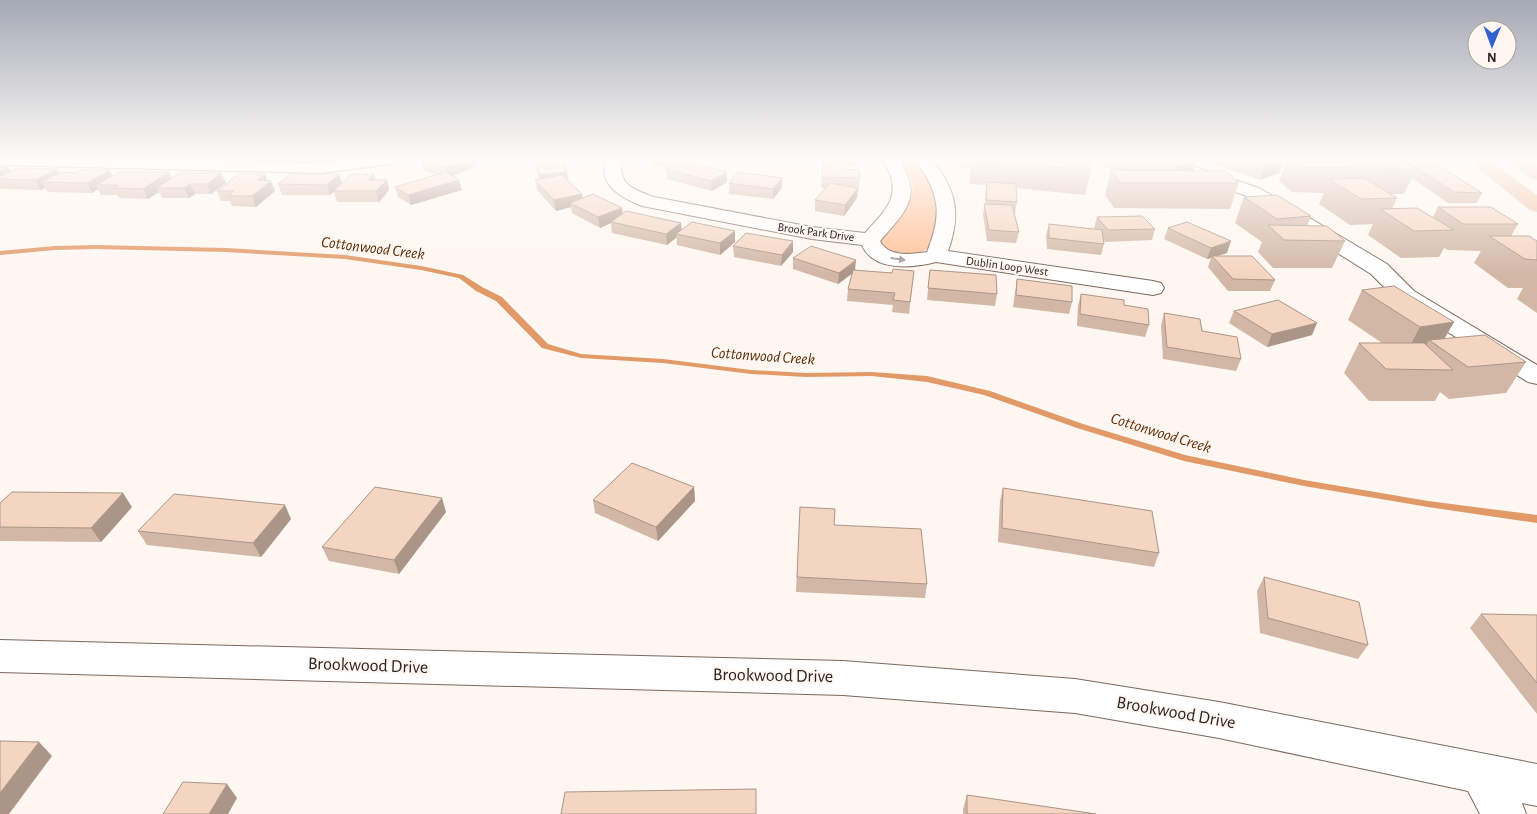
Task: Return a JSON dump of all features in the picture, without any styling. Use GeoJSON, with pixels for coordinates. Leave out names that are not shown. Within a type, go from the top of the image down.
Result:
{"type":"FeatureCollection","features":[{"type":"Feature","properties":{"kind":"street","name":"Brook Park Drive"},"geometry":{"type":"LineString","coordinates":[[641,198],[650,202],[802,231],[870,240]]}},
{"type":"Feature","properties":{"kind":"street"},"geometry":{"type":"LineString","coordinates":[[870,240],[897,206],[900,198]]}},
{"type":"Feature","properties":{"kind":"street"},"geometry":{"type":"LineString","coordinates":[[936,256],[942,242],[947,221],[945,198]]}},
{"type":"Feature","properties":{"kind":"street"},"geometry":{"type":"LineString","coordinates":[[1263,198],[1379,268],[1406,296],[1537,376]]}},
{"type":"Feature","properties":{"kind":"street","name":"Dublin Loop West"},"geometry":{"type":"LineString","coordinates":[[870,240],[874,250],[894,259],[917,260],[936,256],[1153,288]]}},
{"type":"Feature","properties":{"kind":"street","name":"Brookwood Drive"},"geometry":{"type":"LineString","coordinates":[[0,656],[843,678],[1075,696],[1220,720],[1537,786]]}},
{"type":"Feature","properties":{"kind":"street"},"geometry":{"type":"LineString","coordinates":[[1482,774],[1504,814]]}},
{"type":"Feature","properties":{"kind":"shaded area"},"geometry":{"type":"Polygon","coordinates":[[[911,198],[936,198],[937,211],[932,241],[927,249],[922,252],[908,255],[893,253],[882,246],[880,240],[909,203],[911,198]]]}},
{"type":"Feature","properties":{"kind":"building"},"geometry":{"type":"Polygon","coordinates":[[[583,198],[601,198],[622,208],[598,217],[570,203],[583,198]]]}},
{"type":"Feature","properties":{"kind":"building"},"geometry":{"type":"Polygon","coordinates":[[[817,198],[850,198],[845,205],[815,200],[817,198]]]}},
{"type":"Feature","properties":{"kind":"building"},"geometry":{"type":"Polygon","coordinates":[[[986,198],[1017,198],[1017,202],[986,200],[986,198]]]}},
{"type":"Feature","properties":{"kind":"building"},"geometry":{"type":"Polygon","coordinates":[[[1245,198],[1282,198],[1311,216],[1277,219],[1245,198]]]}},
{"type":"Feature","properties":{"kind":"building"},"geometry":{"type":"Polygon","coordinates":[[[1359,198],[1397,198],[1361,199],[1359,198]]]}},
{"type":"Feature","properties":{"kind":"building"},"geometry":{"type":"Polygon","coordinates":[[[984,204],[1012,205],[1019,232],[989,230],[984,204]]]}},
{"type":"Feature","properties":{"kind":"building"},"geometry":{"type":"Polygon","coordinates":[[[1438,207],[1491,207],[1518,224],[1463,224],[1438,207]]]}},
{"type":"Feature","properties":{"kind":"building"},"geometry":{"type":"Polygon","coordinates":[[[1417,208],[1454,230],[1414,231],[1380,209],[1417,208]]]}},
{"type":"Feature","properties":{"kind":"building"},"geometry":{"type":"Polygon","coordinates":[[[626,211],[681,223],[666,234],[611,222],[626,211]]]}},
{"type":"Feature","properties":{"kind":"building"},"geometry":{"type":"Polygon","coordinates":[[[1142,216],[1155,229],[1108,230],[1097,217],[1142,216]]]}},
{"type":"Feature","properties":{"kind":"building"},"geometry":{"type":"Polygon","coordinates":[[[692,222],[735,231],[720,243],[676,234],[692,222]]]}},
{"type":"Feature","properties":{"kind":"building"},"geometry":{"type":"Polygon","coordinates":[[[1187,222],[1231,241],[1211,248],[1168,228],[1187,222]]]}},
{"type":"Feature","properties":{"kind":"building"},"geometry":{"type":"Polygon","coordinates":[[[1049,224],[1102,230],[1104,244],[1049,238],[1049,224]]]}},
{"type":"Feature","properties":{"kind":"building"},"geometry":{"type":"Polygon","coordinates":[[[1268,225],[1327,226],[1345,241],[1284,240],[1268,225]]]}},
{"type":"Feature","properties":{"kind":"building"},"geometry":{"type":"Polygon","coordinates":[[[746,233],[793,241],[782,255],[733,246],[746,233]]]}},
{"type":"Feature","properties":{"kind":"building"},"geometry":{"type":"Polygon","coordinates":[[[1489,236],[1529,236],[1537,241],[1537,260],[1525,259],[1489,236]]]}},
{"type":"Feature","properties":{"kind":"building"},"geometry":{"type":"Polygon","coordinates":[[[811,246],[856,260],[839,273],[793,258],[811,246]]]}},
{"type":"Feature","properties":{"kind":"building"},"geometry":{"type":"Polygon","coordinates":[[[1212,256],[1252,256],[1275,280],[1233,279],[1212,256]]]}},
{"type":"Feature","properties":{"kind":"building"},"geometry":{"type":"Polygon","coordinates":[[[893,269],[914,271],[910,302],[893,300],[895,293],[848,289],[853,270],[892,273],[893,269]]]}},
{"type":"Feature","properties":{"kind":"building"},"geometry":{"type":"Polygon","coordinates":[[[930,270],[996,275],[997,294],[928,288],[930,270]]]}},
{"type":"Feature","properties":{"kind":"building"},"geometry":{"type":"Polygon","coordinates":[[[1017,279],[1072,286],[1072,302],[1016,295],[1017,279]]]}},
{"type":"Feature","properties":{"kind":"building"},"geometry":{"type":"Polygon","coordinates":[[[1394,286],[1454,322],[1420,327],[1362,290],[1394,286]]]}},
{"type":"Feature","properties":{"kind":"building"},"geometry":{"type":"Polygon","coordinates":[[[1081,294],[1124,300],[1124,305],[1148,309],[1149,325],[1080,314],[1081,294]]]}},
{"type":"Feature","properties":{"kind":"building"},"geometry":{"type":"Polygon","coordinates":[[[1278,300],[1317,323],[1272,334],[1234,311],[1278,300]]]}},
{"type":"Feature","properties":{"kind":"building"},"geometry":{"type":"Polygon","coordinates":[[[1164,313],[1200,319],[1202,331],[1237,337],[1241,359],[1167,347],[1164,313]]]}},
{"type":"Feature","properties":{"kind":"building"},"geometry":{"type":"Polygon","coordinates":[[[1485,335],[1526,362],[1468,367],[1429,340],[1485,335]]]}},
{"type":"Feature","properties":{"kind":"building"},"geometry":{"type":"Polygon","coordinates":[[[1359,343],[1424,343],[1453,370],[1386,369],[1359,343]]]}},
{"type":"Feature","properties":{"kind":"building"},"geometry":{"type":"Polygon","coordinates":[[[632,463],[694,487],[656,527],[593,500],[632,463]]]}},
{"type":"Feature","properties":{"kind":"building"},"geometry":{"type":"Polygon","coordinates":[[[375,487],[442,498],[394,560],[322,547],[375,487]]]}},
{"type":"Feature","properties":{"kind":"building"},"geometry":{"type":"Polygon","coordinates":[[[1003,488],[1152,511],[1159,553],[1002,528],[1003,488]]]}},
{"type":"Feature","properties":{"kind":"building"},"geometry":{"type":"Polygon","coordinates":[[[12,492],[123,493],[91,528],[0,527],[0,503],[12,492]]]}},
{"type":"Feature","properties":{"kind":"building"},"geometry":{"type":"Polygon","coordinates":[[[174,494],[285,505],[253,543],[138,531],[174,494]]]}},
{"type":"Feature","properties":{"kind":"building"},"geometry":{"type":"Polygon","coordinates":[[[800,507],[835,509],[834,525],[921,529],[927,584],[797,577],[800,507]]]}},
{"type":"Feature","properties":{"kind":"building"},"geometry":{"type":"Polygon","coordinates":[[[1264,577],[1359,602],[1368,645],[1268,618],[1264,577]]]}},
{"type":"Feature","properties":{"kind":"building"},"geometry":{"type":"Polygon","coordinates":[[[1481,614],[1537,615],[1537,683],[1481,614]]]}},
{"type":"Feature","properties":{"kind":"building"},"geometry":{"type":"Polygon","coordinates":[[[0,741],[39,742],[0,793],[0,741]]]}},
{"type":"Feature","properties":{"kind":"building"},"geometry":{"type":"Polygon","coordinates":[[[183,782],[227,784],[209,814],[163,814],[183,782]]]}},
{"type":"Feature","properties":{"kind":"building"},"geometry":{"type":"Polygon","coordinates":[[[756,789],[756,814],[561,814],[565,792],[756,789]]]}},
{"type":"Feature","properties":{"kind":"building"},"geometry":{"type":"Polygon","coordinates":[[[967,795],[1096,814],[967,814],[967,795]]]}},
{"type":"Feature","properties":{"kind":"waterway","name":"Cottonwood Creek"},"geometry":{"type":"LineString","coordinates":[[0,253],[55,248],[96,247],[226,250],[345,257],[421,268],[461,276],[479,289],[499,299],[545,346],[581,356],[663,361],[751,372],[806,375],[872,374],[927,379],[987,393],[1080,426],[1184,458],[1304,483],[1428,504],[1537,519]]}}]}
